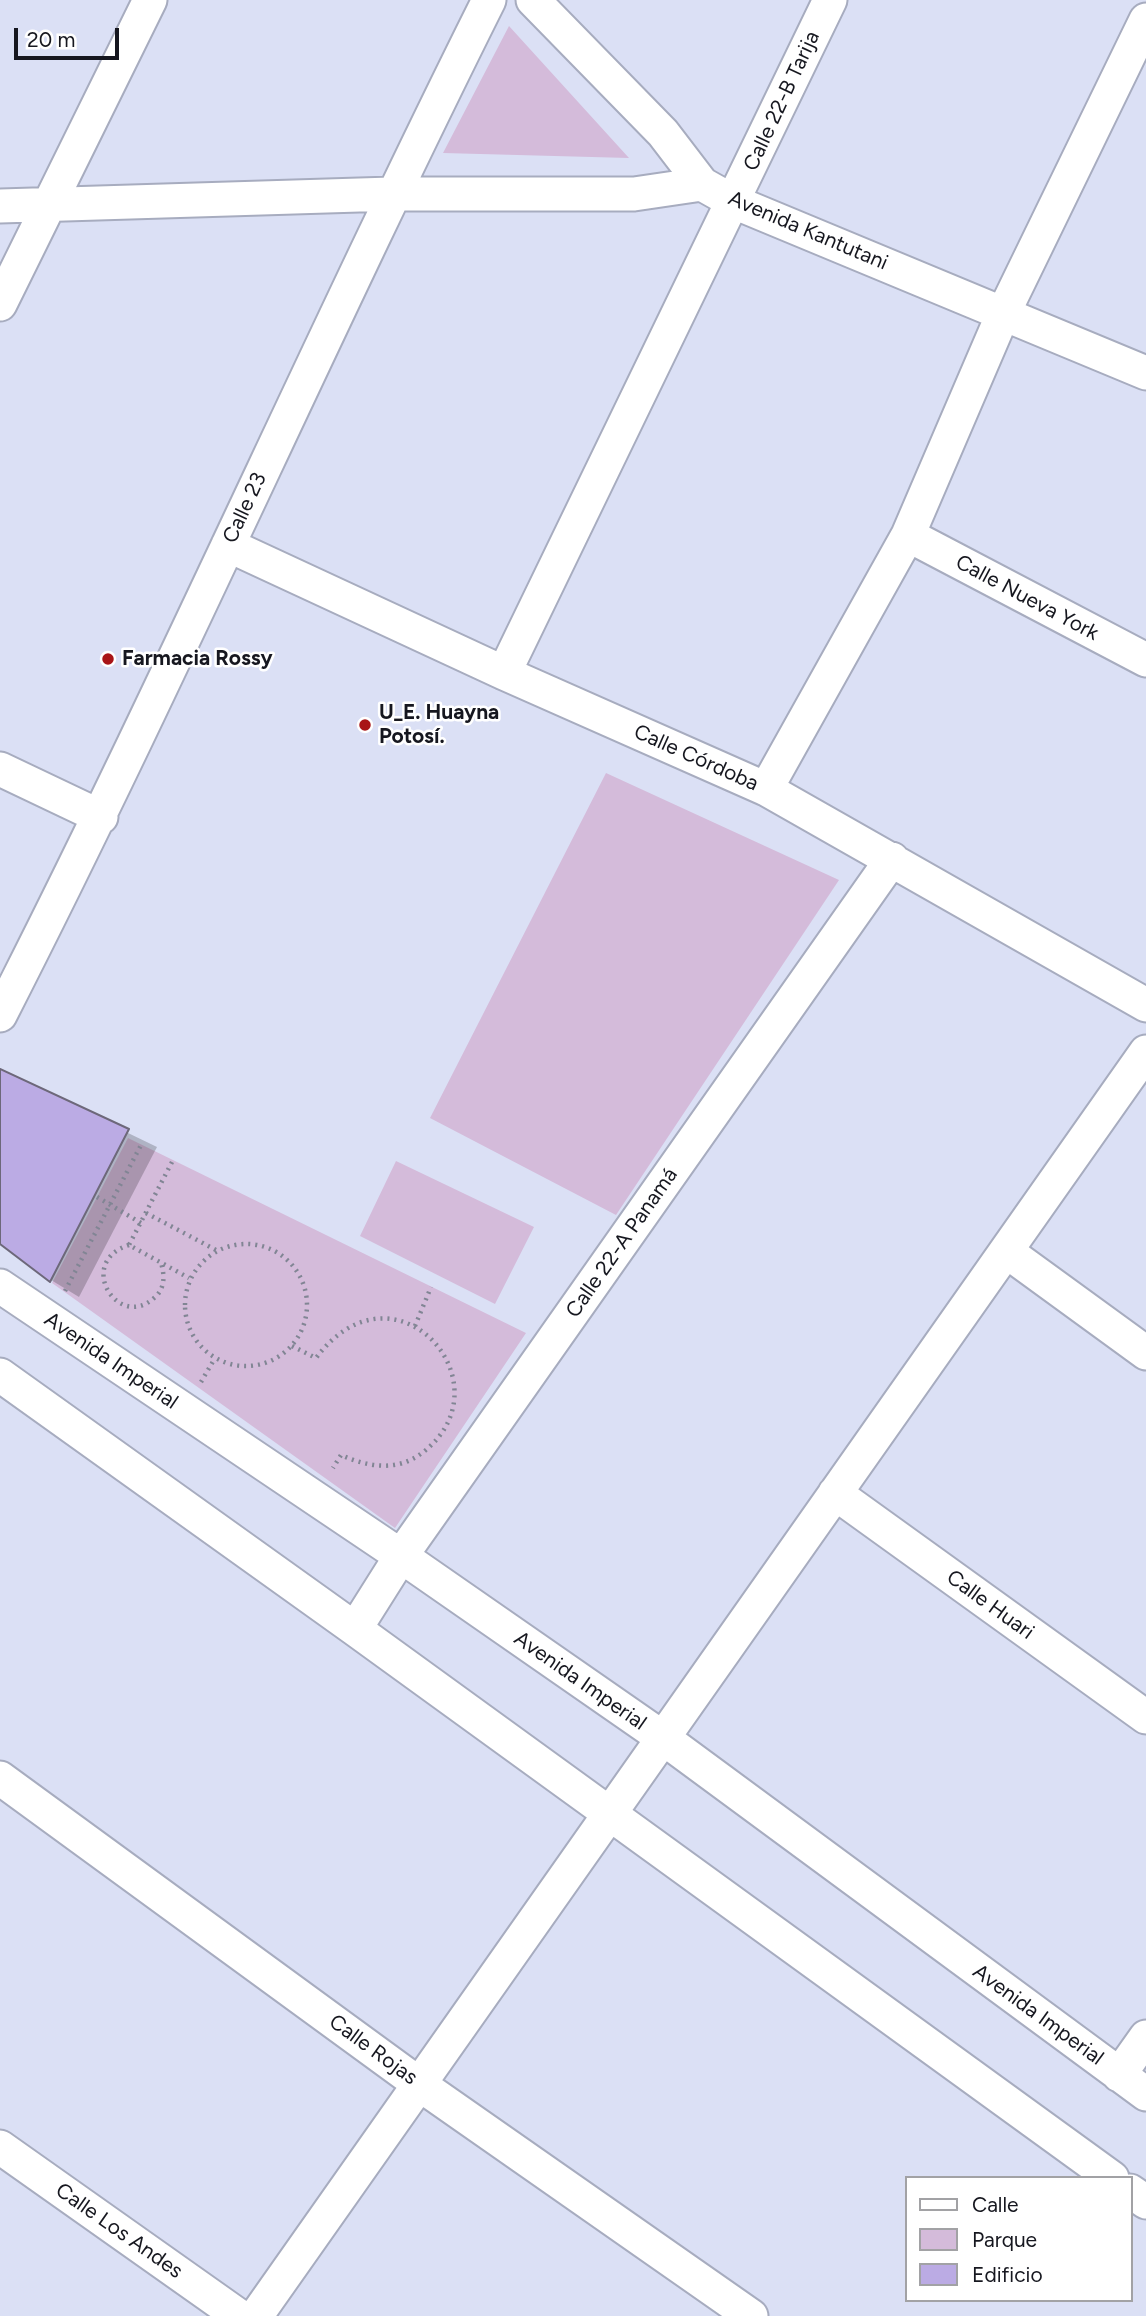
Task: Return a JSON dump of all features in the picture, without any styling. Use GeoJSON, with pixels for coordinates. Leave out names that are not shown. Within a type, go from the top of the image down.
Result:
{"type":"FeatureCollection","features":[{"type":"Feature","properties":{"kind":"street"},"geometry":{"type":"LineString","coordinates":[[0,304],[150,0]]}},
{"type":"Feature","properties":{"kind":"street","name":"Calle 23"},"geometry":{"type":"LineString","coordinates":[[0,1015],[101,817],[392,194],[489,0]]}},
{"type":"Feature","properties":{"kind":"street","name":"Avenida Kantutani"},"geometry":{"type":"LineString","coordinates":[[533,0],[663,133],[702,184],[734,202],[1146,373]]}},
{"type":"Feature","properties":{"kind":"street","name":"Calle 22-B Tarija"},"geometry":{"type":"LineString","coordinates":[[504,673],[830,0]]}},
{"type":"Feature","properties":{"kind":"street"},"geometry":{"type":"LineString","coordinates":[[766,789],[908,535],[1003,314],[1146,20]]}},
{"type":"Feature","properties":{"kind":"street"},"geometry":{"type":"LineString","coordinates":[[0,206],[392,194],[634,194],[702,184]]}},
{"type":"Feature","properties":{"kind":"street","name":"Calle Nueva York"},"geometry":{"type":"LineString","coordinates":[[908,535],[1146,660]]}},
{"type":"Feature","properties":{"kind":"street","name":"Calle Córdoba"},"geometry":{"type":"LineString","coordinates":[[228,545],[504,673],[766,789],[1146,1005]]}},
{"type":"Feature","properties":{"kind":"street"},"geometry":{"type":"LineString","coordinates":[[0,769],[101,817]]}},
{"type":"Feature","properties":{"kind":"street","name":"Calle 22-A Panamá"},"geometry":{"type":"LineString","coordinates":[[355,1629],[401,1556],[892,859]]}},
{"type":"Feature","properties":{"kind":"street"},"geometry":{"type":"LineString","coordinates":[[256,2316],[1146,1052]]}},
{"type":"Feature","properties":{"kind":"street"},"geometry":{"type":"LineString","coordinates":[[1006,1251],[1146,1353]]}},
{"type":"Feature","properties":{"kind":"street","name":"Avenida Imperial"},"geometry":{"type":"LineString","coordinates":[[0,1286],[401,1556],[663,1738],[1146,2094]]}},
{"type":"Feature","properties":{"kind":"street"},"geometry":{"type":"LineString","coordinates":[[0,1376],[355,1629],[1109,2176]]}},
{"type":"Feature","properties":{"kind":"street","name":"Calle Huari"},"geometry":{"type":"LineString","coordinates":[[835,1493],[1146,1717]]}},
{"type":"Feature","properties":{"kind":"street","name":"Calle Rojas"},"geometry":{"type":"LineString","coordinates":[[0,1778],[419,2084],[751,2316]]}},
{"type":"Feature","properties":{"kind":"street"},"geometry":{"type":"LineString","coordinates":[[1119,2075],[1146,2037]]}},
{"type":"Feature","properties":{"kind":"street","name":"Calle Los Andes"},"geometry":{"type":"LineString","coordinates":[[0,2147],[239,2316]]}},
{"type":"Feature","properties":{"kind":"path"},"geometry":{"type":"LineString","coordinates":[[51,1321],[141,1145]]}},
{"type":"Feature","properties":{"kind":"path"},"geometry":{"type":"LineString","coordinates":[[161,1262],[164,1273],[160,1292],[144,1305],[124,1305],[108,1293],[103,1273],[111,1255],[129,1245],[172,1162]]}},
{"type":"Feature","properties":{"kind":"path"},"geometry":{"type":"LineString","coordinates":[[97,1197],[141,1223]]}},
{"type":"Feature","properties":{"kind":"path"},"geometry":{"type":"LineString","coordinates":[[146,1213],[216,1250]]}},
{"type":"Feature","properties":{"kind":"path"},"geometry":{"type":"LineString","coordinates":[[252,1243],[271,1248],[287,1258],[299,1274],[306,1292],[305,1321],[292,1346],[275,1359],[255,1366],[234,1366],[215,1358],[201,1347],[190,1332],[184,1314],[184,1296],[190,1278],[196,1267],[216,1250],[234,1244],[252,1243]]}},
{"type":"Feature","properties":{"kind":"path"},"geometry":{"type":"LineString","coordinates":[[129,1245],[190,1278]]}},
{"type":"Feature","properties":{"kind":"path"},"geometry":{"type":"LineString","coordinates":[[415,1326],[431,1287]]}},
{"type":"Feature","properties":{"kind":"path"},"geometry":{"type":"LineString","coordinates":[[292,1346],[316,1357],[330,1339],[348,1325],[370,1319],[393,1319],[415,1326],[434,1340],[447,1360],[454,1383],[453,1407],[444,1429],[433,1445],[417,1457],[398,1464],[369,1465],[341,1455]]}},
{"type":"Feature","properties":{"kind":"green space"},"geometry":{"type":"Polygon","coordinates":[[[509,26],[629,158],[443,153],[509,26]]]}},
{"type":"Feature","properties":{"kind":"green space"},"geometry":{"type":"Polygon","coordinates":[[[606,773],[839,880],[616,1215],[430,1118],[606,773]]]}},
{"type":"Feature","properties":{"kind":"green space"},"geometry":{"type":"Polygon","coordinates":[[[128,1138],[526,1333],[395,1528],[52,1283],[128,1138]]]}},
{"type":"Feature","properties":{"kind":"green space"},"geometry":{"type":"Polygon","coordinates":[[[396,1161],[534,1227],[495,1304],[360,1236],[396,1161]]]}},
{"type":"Feature","properties":{"kind":"building"},"geometry":{"type":"Polygon","coordinates":[[[0,1069],[129,1129],[50,1282],[0,1244],[0,1069]]]}},
{"type":"Feature","properties":{"kind":"place","name":"Farmacia Rossy"},"geometry":{"type":"Point","coordinates":[108,659]}},
{"type":"Feature","properties":{"kind":"place","name":"U_E. Huayna Potosí."},"geometry":{"type":"Point","coordinates":[365,725]}}]}
